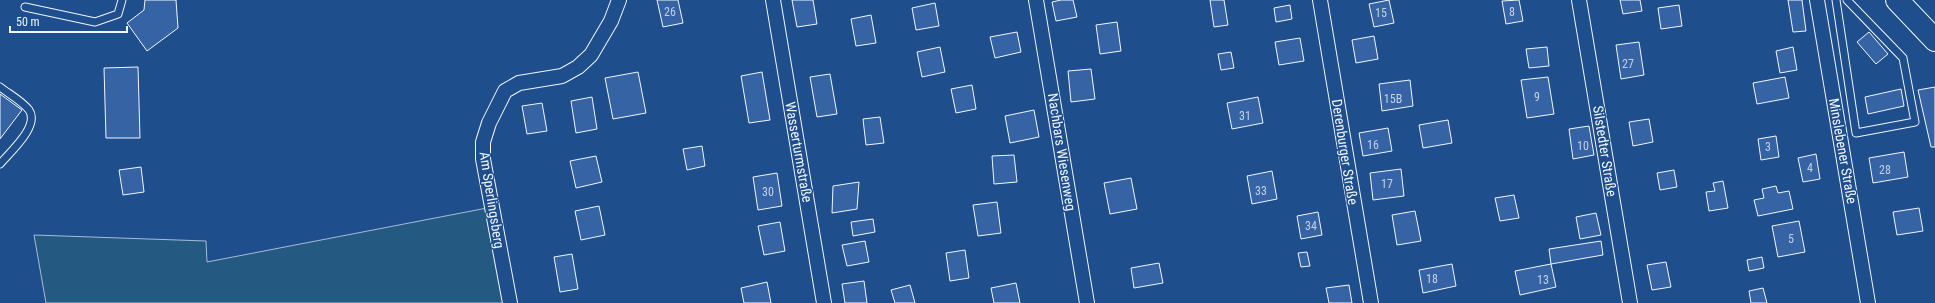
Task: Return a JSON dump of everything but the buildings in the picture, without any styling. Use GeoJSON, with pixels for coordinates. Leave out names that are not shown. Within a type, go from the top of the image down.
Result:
{"type":"FeatureCollection","features":[{"type":"Feature","properties":{"kind":"main road"},"geometry":{"type":"LineString","coordinates":[[1897,0],[1935,40]]}},
{"type":"Feature","properties":{"kind":"street","name":"Am Sperlingsberg"},"geometry":{"type":"LineString","coordinates":[[510,303],[483,159],[484,142],[489,123],[505,91],[519,84],[562,76],[578,67],[591,55],[611,21],[619,0]]}},
{"type":"Feature","properties":{"kind":"street","name":"Wasserturmstraße"},"geometry":{"type":"LineString","coordinates":[[773,0],[824,303]]}},
{"type":"Feature","properties":{"kind":"street","name":"Nachbars Wiesenweg"},"geometry":{"type":"LineString","coordinates":[[1036,0],[1087,303]]}},
{"type":"Feature","properties":{"kind":"street","name":"Derenburger Straße"},"geometry":{"type":"LineString","coordinates":[[1320,0],[1370,303]]}},
{"type":"Feature","properties":{"kind":"street","name":"Silstedter Straße"},"geometry":{"type":"LineString","coordinates":[[1579,0],[1630,303]]}},
{"type":"Feature","properties":{"kind":"street","name":"Minslebener Straße"},"geometry":{"type":"LineString","coordinates":[[1817,0],[1868,303]]}},
{"type":"Feature","properties":{"kind":"lane"},"geometry":{"type":"LineString","coordinates":[[25,6],[95,22],[118,14],[122,0]]}},
{"type":"Feature","properties":{"kind":"lane"},"geometry":{"type":"LineString","coordinates":[[1836,0],[1856,133],[1915,122],[1903,58],[1847,0]]}},
{"type":"Feature","properties":{"kind":"lane"},"geometry":{"type":"LineString","coordinates":[[0,87],[30,111],[32,119],[30,129],[0,164]]}},
{"type":"Feature","properties":{"kind":"shaded area"},"geometry":{"type":"Polygon","coordinates":[[[487,208],[503,303],[46,303],[34,235],[206,241],[207,262],[487,208]]]}}]}
